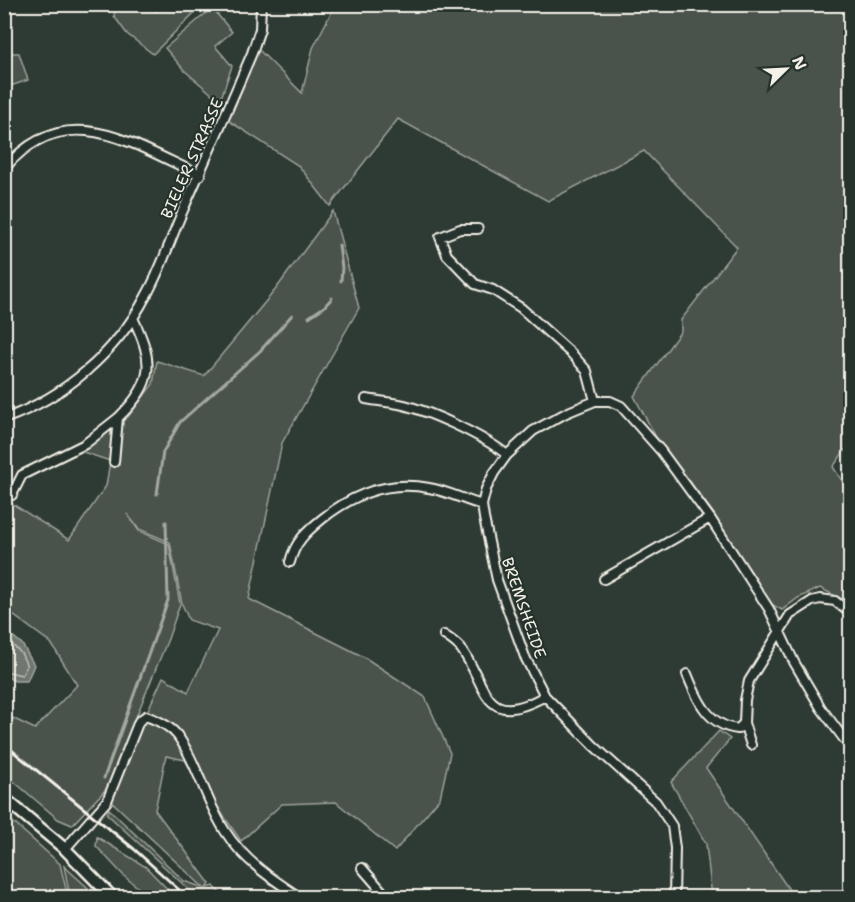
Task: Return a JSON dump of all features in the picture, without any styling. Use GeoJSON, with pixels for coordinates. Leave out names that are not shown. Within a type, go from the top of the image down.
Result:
{"type":"FeatureCollection","features":[{"type":"Feature","properties":{"kind":"street","name":"BIELER STRASSE"},"geometry":{"type":"LineString","coordinates":[[4,419],[42,403],[73,382],[100,358],[133,318],[159,271],[252,53],[260,29],[261,4]]}},
{"type":"Feature","properties":{"kind":"street"},"geometry":{"type":"LineString","coordinates":[[4,169],[21,152],[39,140],[58,133],[80,130],[110,134],[200,174]]}},
{"type":"Feature","properties":{"kind":"street"},"geometry":{"type":"LineString","coordinates":[[478,229],[460,229],[440,237],[447,255],[476,284],[493,290],[521,308],[568,350],[587,371],[596,401]]}},
{"type":"Feature","properties":{"kind":"street"},"geometry":{"type":"LineString","coordinates":[[12,495],[22,475],[85,444],[127,409],[142,386],[149,366],[143,338],[133,318]]}},
{"type":"Feature","properties":{"kind":"street"},"geometry":{"type":"LineString","coordinates":[[366,399],[401,404],[450,423],[489,442],[507,455]]}},
{"type":"Feature","properties":{"kind":"street"},"geometry":{"type":"LineString","coordinates":[[290,562],[294,546],[314,525],[353,497],[370,490],[388,486],[413,485],[431,488],[482,505],[486,489],[494,473],[507,455],[533,431],[566,413],[596,401],[610,401],[621,406],[661,451],[710,518],[769,609],[821,708],[850,747]]}},
{"type":"Feature","properties":{"kind":"street"},"geometry":{"type":"LineString","coordinates":[[114,462],[118,418]]}},
{"type":"Feature","properties":{"kind":"street","name":"BREMSHEIDE"},"geometry":{"type":"LineString","coordinates":[[482,505],[497,580],[525,657],[545,696],[602,754],[656,802],[672,826],[675,855],[674,897]]}},
{"type":"Feature","properties":{"kind":"street"},"geometry":{"type":"LineString","coordinates":[[604,579],[710,518]]}},
{"type":"Feature","properties":{"kind":"street"},"geometry":{"type":"LineString","coordinates":[[751,745],[744,723],[749,681],[790,615],[812,601],[820,599],[835,601],[850,613]]}},
{"type":"Feature","properties":{"kind":"street"},"geometry":{"type":"LineString","coordinates":[[444,635],[462,649],[484,693],[494,703],[507,708],[526,706],[545,696]]}},
{"type":"Feature","properties":{"kind":"street"},"geometry":{"type":"LineString","coordinates":[[687,674],[696,698],[715,722],[727,728],[738,729],[744,723]]}},
{"type":"Feature","properties":{"kind":"street"},"geometry":{"type":"LineString","coordinates":[[65,849],[106,801],[139,721],[146,716],[158,721],[177,735],[196,768],[219,821],[238,849],[272,879],[301,897]]}},
{"type":"Feature","properties":{"kind":"street"},"geometry":{"type":"LineString","coordinates":[[4,798],[65,849],[113,897]]}},
{"type":"Feature","properties":{"kind":"street"},"geometry":{"type":"LineString","coordinates":[[362,868],[388,897]]}},
{"type":"Feature","properties":{"kind":"shaded area"},"geometry":{"type":"Polygon","coordinates":[[[136,4],[157,11],[160,5],[202,5],[153,54],[127,34],[114,16],[115,9],[136,4]]]}},
{"type":"Feature","properties":{"kind":"shaded area"},"geometry":{"type":"Polygon","coordinates":[[[332,5],[850,5],[850,443],[833,467],[850,493],[850,603],[820,588],[798,598],[782,610],[769,603],[714,514],[656,437],[634,396],[681,331],[681,320],[737,247],[644,151],[548,201],[398,119],[330,206],[299,166],[229,121],[258,49],[302,93],[313,48],[333,9],[332,5]]]}},
{"type":"Feature","properties":{"kind":"shaded area"},"geometry":{"type":"Polygon","coordinates":[[[212,8],[232,32],[215,46],[232,66],[220,101],[185,71],[165,48],[212,8]]]}},
{"type":"Feature","properties":{"kind":"shaded area"},"geometry":{"type":"Polygon","coordinates":[[[5,53],[19,53],[28,80],[5,88],[5,53]]]}},
{"type":"Feature","properties":{"kind":"shaded area"},"geometry":{"type":"Polygon","coordinates":[[[333,211],[359,308],[282,443],[249,599],[364,657],[425,697],[450,753],[440,798],[395,851],[336,802],[282,804],[241,841],[185,760],[166,756],[155,810],[210,884],[206,888],[214,886],[223,897],[197,897],[107,814],[109,809],[184,881],[204,888],[108,798],[163,677],[188,692],[218,630],[189,620],[182,604],[170,542],[139,529],[127,514],[139,531],[169,544],[180,604],[107,788],[72,825],[58,819],[5,774],[4,714],[35,729],[77,685],[51,643],[5,609],[5,499],[69,540],[106,486],[110,461],[80,451],[128,417],[153,384],[157,361],[204,376],[276,289],[333,211]]]}},
{"type":"Feature","properties":{"kind":"shaded area"},"geometry":{"type":"Polygon","coordinates":[[[719,731],[730,739],[706,768],[794,897],[712,897],[706,844],[671,782],[719,731]]]}},
{"type":"Feature","properties":{"kind":"shaded area"},"geometry":{"type":"Polygon","coordinates":[[[4,814],[60,864],[68,897],[5,897],[4,814]]]}},
{"type":"Feature","properties":{"kind":"shaded area"},"geometry":{"type":"Polygon","coordinates":[[[97,837],[146,867],[175,897],[150,897],[125,877],[96,846],[97,837]]]}},
{"type":"Feature","properties":{"kind":"shaded area"},"geometry":{"type":"Polygon","coordinates":[[[64,866],[98,897],[70,897],[64,866]]]}},
{"type":"Feature","properties":{"kind":"water"},"geometry":{"type":"Polygon","coordinates":[[[4,629],[22,644],[34,665],[27,681],[15,681],[5,676],[4,629]]]}},
{"type":"Feature","properties":{"kind":"waterway"},"geometry":{"type":"LineString","coordinates":[[339,245],[341,281]]}},
{"type":"Feature","properties":{"kind":"waterway"},"geometry":{"type":"LineString","coordinates":[[309,317],[324,307],[332,298]]}},
{"type":"Feature","properties":{"kind":"waterway"},"geometry":{"type":"LineString","coordinates":[[157,494],[163,452],[180,422],[260,351],[292,315]]}},
{"type":"Feature","properties":{"kind":"waterway"},"geometry":{"type":"LineString","coordinates":[[104,778],[168,600],[166,522]]}},
{"type":"Feature","properties":{"kind":"railway"},"geometry":{"type":"LineString","coordinates":[[4,744],[134,849],[188,898]]}}]}
